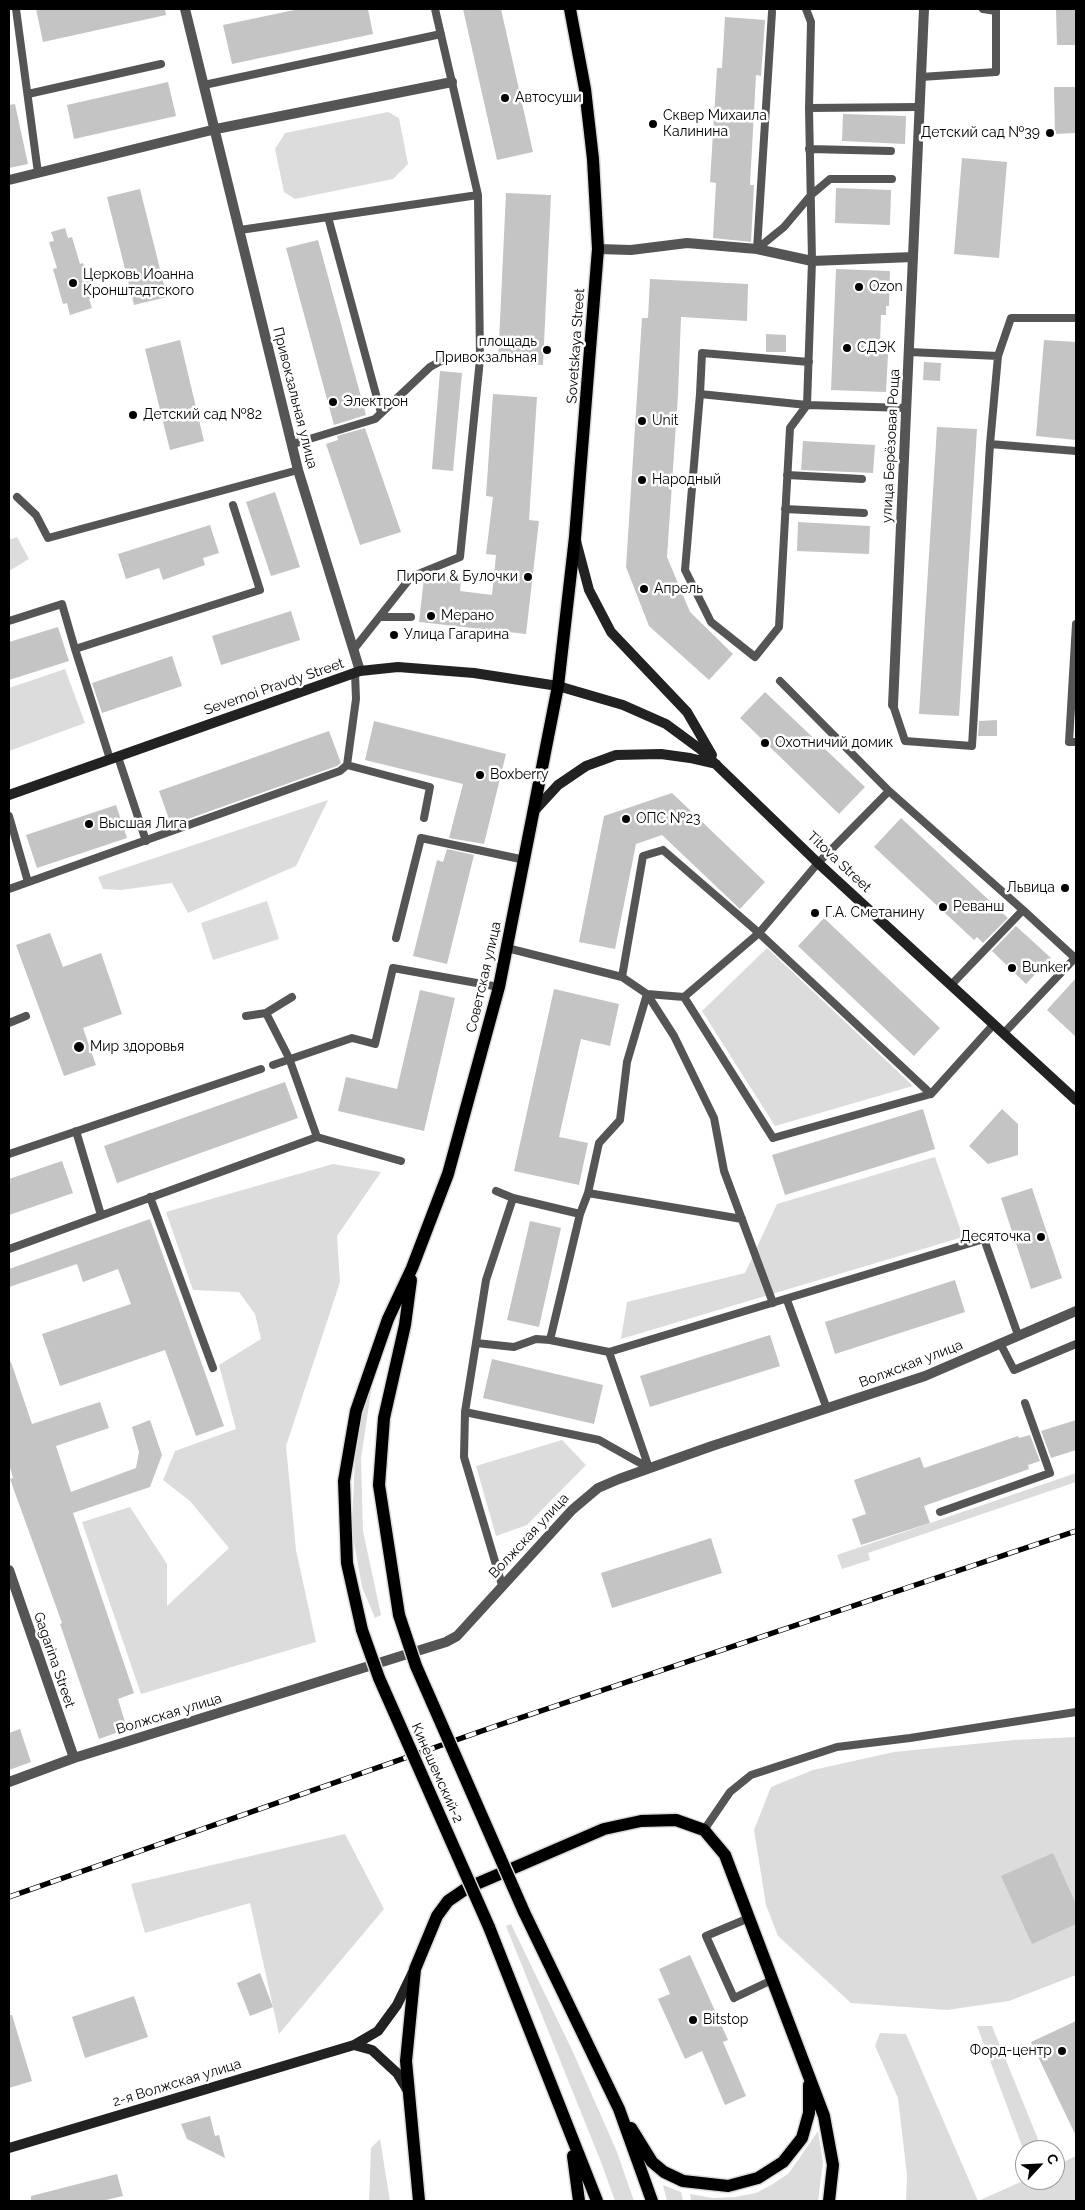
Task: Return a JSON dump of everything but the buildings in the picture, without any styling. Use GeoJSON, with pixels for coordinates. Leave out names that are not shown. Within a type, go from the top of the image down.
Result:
{"type":"FeatureCollection","features":[{"type":"Feature","properties":{"kind":"main road","name":"Sovetskaya Street"},"geometry":{"type":"LineString","coordinates":[[558,686],[575,537],[598,250],[592,150],[585,89],[570,9]]}},
{"type":"Feature","properties":{"kind":"main road"},"geometry":{"type":"LineString","coordinates":[[575,537],[589,590],[612,632],[688,712],[717,764]]}},
{"type":"Feature","properties":{"kind":"main road","name":"Severnoi Pravdy Street"},"geometry":{"type":"LineString","coordinates":[[9,795],[358,672],[398,667],[474,673],[558,686]]}},
{"type":"Feature","properties":{"kind":"main road","name":"Titova Street"},"geometry":{"type":"LineString","coordinates":[[558,686],[623,705],[666,724],[700,749],[818,863],[1076,1100]]}},
{"type":"Feature","properties":{"kind":"main road","name":"Советская улица"},"geometry":{"type":"LineString","coordinates":[[412,1268],[448,1174],[499,987],[558,686]]}},
{"type":"Feature","properties":{"kind":"main road"},"geometry":{"type":"LineString","coordinates":[[535,810],[558,785],[586,766],[616,755],[661,754],[717,764]]}},
{"type":"Feature","properties":{"kind":"main road","name":"Кинешемский-2"},"geometry":{"type":"LineString","coordinates":[[412,1268],[405,1325],[384,1418],[379,1484],[400,1615],[416,1666],[524,1912],[619,2109]]}},
{"type":"Feature","properties":{"kind":"main road","name":"Кинешемский-2"},"geometry":{"type":"LineString","coordinates":[[412,1268],[388,1319],[356,1411],[344,1481],[347,1563],[362,1630],[379,1678],[489,1927],[570,2136]]}},
{"type":"Feature","properties":{"kind":"main road"},"geometry":{"type":"LineString","coordinates":[[419,2201],[406,2061],[415,1969],[436,1916],[448,1901],[467,1888],[604,1830],[640,1821],[676,1820],[704,1830],[726,1854],[824,2116],[833,2165],[829,2201]]}},
{"type":"Feature","properties":{"kind":"main road","name":"2-я Волжская улица"},"geometry":{"type":"LineString","coordinates":[[9,2148],[354,2045],[378,2031],[397,2004],[415,1969]]}},
{"type":"Feature","properties":{"kind":"main road"},"geometry":{"type":"LineString","coordinates":[[354,2045],[372,2050],[397,2073],[410,2096]]}},
{"type":"Feature","properties":{"kind":"main road"},"geometry":{"type":"LineString","coordinates":[[619,2109],[652,2162],[664,2172],[683,2182],[728,2186],[758,2178],[783,2162],[802,2138],[809,2113],[808,2075]]}},
{"type":"Feature","properties":{"kind":"main road"},"geometry":{"type":"LineString","coordinates":[[619,2109],[652,2201]]}},
{"type":"Feature","properties":{"kind":"main road"},"geometry":{"type":"LineString","coordinates":[[570,2136],[579,2201]]}},
{"type":"Feature","properties":{"kind":"main road"},"geometry":{"type":"LineString","coordinates":[[570,2136],[597,2201]]}},
{"type":"Feature","properties":{"kind":"street","name":"Привокзальная улица"},"geometry":{"type":"LineString","coordinates":[[185,9],[216,129],[298,470],[354,649],[358,672]]}},
{"type":"Feature","properties":{"kind":"street","name":"улица Берёзовая Роща"},"geometry":{"type":"LineString","coordinates":[[893,705],[924,9]]}},
{"type":"Feature","properties":{"kind":"street"},"geometry":{"type":"LineString","coordinates":[[9,180],[216,129],[452,82]]}},
{"type":"Feature","properties":{"kind":"street"},"geometry":{"type":"LineString","coordinates":[[598,250],[632,250],[687,243],[757,249],[812,261],[912,257]]}},
{"type":"Feature","properties":{"kind":"street","name":"Волжская улица"},"geometry":{"type":"LineString","coordinates":[[9,1782],[74,1758],[446,1642],[457,1636],[582,1500],[598,1488],[649,1468],[925,1376],[1076,1311]]}},
{"type":"Feature","properties":{"kind":"street","name":"Gagarina Street"},"geometry":{"type":"LineString","coordinates":[[9,1570],[74,1758]]}},
{"type":"Feature","properties":{"kind":"lane"},"geometry":{"type":"LineString","coordinates":[[16,9],[38,173]]}},
{"type":"Feature","properties":{"kind":"lane"},"geometry":{"type":"LineString","coordinates":[[354,649],[411,577],[460,557],[480,359],[478,195],[435,9]]}},
{"type":"Feature","properties":{"kind":"lane"},"geometry":{"type":"LineString","coordinates":[[806,9],[811,22],[809,108],[812,261],[809,362],[807,405],[790,428],[779,627],[755,656],[711,622],[685,570],[702,353],[809,362]]}},
{"type":"Feature","properties":{"kind":"lane"},"geometry":{"type":"LineString","coordinates":[[920,77],[996,72],[996,11],[984,9]]}},
{"type":"Feature","properties":{"kind":"lane"},"geometry":{"type":"LineString","coordinates":[[757,249],[772,12]]}},
{"type":"Feature","properties":{"kind":"lane"},"geometry":{"type":"LineString","coordinates":[[204,85],[441,34]]}},
{"type":"Feature","properties":{"kind":"lane"},"geometry":{"type":"LineString","coordinates":[[28,94],[161,64]]}},
{"type":"Feature","properties":{"kind":"lane"},"geometry":{"type":"LineString","coordinates":[[809,108],[919,107]]}},
{"type":"Feature","properties":{"kind":"lane"},"geometry":{"type":"LineString","coordinates":[[810,149],[891,151]]}},
{"type":"Feature","properties":{"kind":"lane"},"geometry":{"type":"LineString","coordinates":[[757,249],[784,227],[811,195],[830,179],[892,179]]}},
{"type":"Feature","properties":{"kind":"lane"},"geometry":{"type":"LineString","coordinates":[[240,230],[478,195]]}},
{"type":"Feature","properties":{"kind":"lane"},"geometry":{"type":"LineString","coordinates":[[328,217],[381,413]]}},
{"type":"Feature","properties":{"kind":"lane"},"geometry":{"type":"LineString","coordinates":[[893,705],[904,741],[972,746],[990,444],[998,356],[1011,318],[1076,318]]}},
{"type":"Feature","properties":{"kind":"lane"},"geometry":{"type":"LineString","coordinates":[[908,352],[998,356]]}},
{"type":"Feature","properties":{"kind":"lane"},"geometry":{"type":"LineString","coordinates":[[293,444],[374,419],[423,373],[439,362],[456,357],[480,359]]}},
{"type":"Feature","properties":{"kind":"lane"},"geometry":{"type":"LineString","coordinates":[[700,394],[807,405],[906,408]]}},
{"type":"Feature","properties":{"kind":"lane"},"geometry":{"type":"LineString","coordinates":[[990,444],[1076,451]]}},
{"type":"Feature","properties":{"kind":"lane"},"geometry":{"type":"LineString","coordinates":[[16,497],[36,515],[48,538],[298,470]]}},
{"type":"Feature","properties":{"kind":"lane"},"geometry":{"type":"LineString","coordinates":[[787,475],[862,478]]}},
{"type":"Feature","properties":{"kind":"lane"},"geometry":{"type":"LineString","coordinates":[[75,649],[260,590],[233,505]]}},
{"type":"Feature","properties":{"kind":"lane"},"geometry":{"type":"LineString","coordinates":[[785,509],[864,513]]}},
{"type":"Feature","properties":{"kind":"lane"},"geometry":{"type":"LineString","coordinates":[[9,621],[62,604],[75,649],[146,841]]}},
{"type":"Feature","properties":{"kind":"lane"},"geometry":{"type":"LineString","coordinates":[[380,617],[411,617]]}},
{"type":"Feature","properties":{"kind":"lane"},"geometry":{"type":"LineString","coordinates":[[1076,624],[1069,742],[1076,742]]}},
{"type":"Feature","properties":{"kind":"lane"},"geometry":{"type":"LineString","coordinates":[[9,889],[340,771],[347,765],[358,672]]}},
{"type":"Feature","properties":{"kind":"lane"},"geometry":{"type":"LineString","coordinates":[[780,681],[889,791],[1076,958],[1004,1033]]}},
{"type":"Feature","properties":{"kind":"lane"},"geometry":{"type":"LineString","coordinates":[[347,765],[430,787],[424,818]]}},
{"type":"Feature","properties":{"kind":"lane"},"geometry":{"type":"LineString","coordinates":[[647,994],[684,997],[758,933],[818,863],[889,791]]}},
{"type":"Feature","properties":{"kind":"lane"},"geometry":{"type":"LineString","coordinates":[[9,816],[28,882]]}},
{"type":"Feature","properties":{"kind":"lane"},"geometry":{"type":"LineString","coordinates":[[396,938],[421,838],[525,860]]}},
{"type":"Feature","properties":{"kind":"lane"},"geometry":{"type":"LineString","coordinates":[[622,977],[643,856],[663,850],[758,933],[931,1094]]}},
{"type":"Feature","properties":{"kind":"lane"},"geometry":{"type":"LineString","coordinates":[[951,986],[1023,910]]}},
{"type":"Feature","properties":{"kind":"lane"},"geometry":{"type":"LineString","coordinates":[[507,948],[622,977],[647,994],[674,1036],[714,1118],[724,1171],[773,1303]]}},
{"type":"Feature","properties":{"kind":"lane"},"geometry":{"type":"LineString","coordinates":[[273,1065],[352,1038],[375,1044],[393,968],[499,987]]}},
{"type":"Feature","properties":{"kind":"lane"},"geometry":{"type":"LineString","coordinates":[[550,1340],[599,1143],[620,1120],[626,1062],[647,994]]}},
{"type":"Feature","properties":{"kind":"lane"},"geometry":{"type":"LineString","coordinates":[[246,1016],[266,1013],[292,997]]}},
{"type":"Feature","properties":{"kind":"lane"},"geometry":{"type":"LineString","coordinates":[[684,997],[773,1138],[931,1094],[994,1024]]}},
{"type":"Feature","properties":{"kind":"lane"},"geometry":{"type":"LineString","coordinates":[[266,1013],[290,1058],[317,1137]]}},
{"type":"Feature","properties":{"kind":"lane"},"geometry":{"type":"LineString","coordinates":[[9,1023],[26,1016]]}},
{"type":"Feature","properties":{"kind":"lane"},"geometry":{"type":"LineString","coordinates":[[9,1154],[261,1069]]}},
{"type":"Feature","properties":{"kind":"lane"},"geometry":{"type":"LineString","coordinates":[[76,1131],[101,1214]]}},
{"type":"Feature","properties":{"kind":"lane"},"geometry":{"type":"LineString","coordinates":[[9,1249],[317,1137],[401,1162]]}},
{"type":"Feature","properties":{"kind":"lane"},"geometry":{"type":"LineString","coordinates":[[496,1191],[512,1198],[580,1214]]}},
{"type":"Feature","properties":{"kind":"lane"},"geometry":{"type":"LineString","coordinates":[[588,1193],[742,1219]]}},
{"type":"Feature","properties":{"kind":"lane"},"geometry":{"type":"LineString","coordinates":[[150,1197],[213,1368]]}},
{"type":"Feature","properties":{"kind":"lane"},"geometry":{"type":"LineString","coordinates":[[502,1585],[464,1457],[465,1412],[486,1280],[512,1198]]}},
{"type":"Feature","properties":{"kind":"lane"},"geometry":{"type":"LineString","coordinates":[[476,1344],[514,1347],[536,1339],[609,1352],[786,1300],[998,1234]]}},
{"type":"Feature","properties":{"kind":"lane"},"geometry":{"type":"LineString","coordinates":[[984,1239],[1018,1335]]}},
{"type":"Feature","properties":{"kind":"lane"},"geometry":{"type":"LineString","coordinates":[[786,1300],[827,1409]]}},
{"type":"Feature","properties":{"kind":"lane"},"geometry":{"type":"LineString","coordinates":[[1000,1343],[1014,1370],[1076,1344]]}},
{"type":"Feature","properties":{"kind":"lane"},"geometry":{"type":"LineString","coordinates":[[609,1352],[649,1468]]}},
{"type":"Feature","properties":{"kind":"lane"},"geometry":{"type":"LineString","coordinates":[[940,1512],[1050,1473],[1025,1403]]}},
{"type":"Feature","properties":{"kind":"lane"},"geometry":{"type":"LineString","coordinates":[[465,1412],[599,1440],[649,1468]]}},
{"type":"Feature","properties":{"kind":"lane"},"geometry":{"type":"LineString","coordinates":[[704,1830],[730,1792],[751,1775],[837,1747],[910,1738],[1076,1712]]}},
{"type":"Feature","properties":{"kind":"lane"},"geometry":{"type":"LineString","coordinates":[[749,1918],[706,1936],[734,1998],[772,1980]]}},
{"type":"Feature","properties":{"kind":"shaded area"},"geometry":{"type":"Polygon","coordinates":[[[388,112],[399,118],[408,164],[393,179],[295,199],[284,192],[275,149],[285,133],[388,112]]]}},
{"type":"Feature","properties":{"kind":"shaded area"},"geometry":{"type":"Polygon","coordinates":[[[17,537],[29,559],[9,571],[9,540],[17,537]]]}},
{"type":"Feature","properties":{"kind":"shaded area"},"geometry":{"type":"Polygon","coordinates":[[[65,669],[85,723],[9,751],[9,688],[65,669]]]}},
{"type":"Feature","properties":{"kind":"shaded area"},"geometry":{"type":"Polygon","coordinates":[[[328,800],[296,866],[188,913],[172,883],[121,890],[103,889],[98,877],[328,800]]]}},
{"type":"Feature","properties":{"kind":"shaded area"},"geometry":{"type":"Polygon","coordinates":[[[267,901],[279,939],[213,960],[201,923],[267,901]]]}},
{"type":"Feature","properties":{"kind":"shaded area"},"geometry":{"type":"Polygon","coordinates":[[[767,948],[913,1086],[775,1126],[702,1011],[767,948]]]}},
{"type":"Feature","properties":{"kind":"shaded area"},"geometry":{"type":"Polygon","coordinates":[[[935,1157],[963,1237],[621,1339],[627,1302],[745,1273],[777,1204],[935,1157]]]}},
{"type":"Feature","properties":{"kind":"shaded area"},"geometry":{"type":"Polygon","coordinates":[[[333,1164],[381,1172],[337,1236],[340,1282],[286,1446],[296,1550],[316,1642],[141,1694],[82,1522],[130,1507],[167,1564],[167,1606],[229,1548],[190,1501],[163,1480],[175,1451],[236,1429],[219,1365],[261,1339],[255,1314],[239,1292],[193,1290],[166,1212],[333,1164]]]}},
{"type":"Feature","properties":{"kind":"shaded area"},"geometry":{"type":"Polygon","coordinates":[[[372,1385],[361,1458],[363,1531],[381,1615],[375,1618],[362,1587],[352,1532],[355,1453],[366,1395],[372,1385]]]}},
{"type":"Feature","properties":{"kind":"shaded area"},"geometry":{"type":"Polygon","coordinates":[[[562,1440],[586,1465],[527,1525],[496,1536],[476,1466],[562,1440]]]}},
{"type":"Feature","properties":{"kind":"shaded area"},"geometry":{"type":"Polygon","coordinates":[[[1076,1473],[1076,1482],[868,1553],[870,1560],[842,1569],[837,1555],[1076,1473]]]}},
{"type":"Feature","properties":{"kind":"shaded area"},"geometry":{"type":"Polygon","coordinates":[[[1076,1737],[1076,1975],[1009,2001],[947,2010],[851,2003],[778,1936],[766,1905],[754,1830],[771,1787],[813,1770],[894,1752],[1014,1740],[1076,1737]]]}},
{"type":"Feature","properties":{"kind":"shaded area"},"geometry":{"type":"Polygon","coordinates":[[[345,1834],[384,1909],[279,2034],[250,1903],[145,1933],[131,1884],[345,1834]]]}},
{"type":"Feature","properties":{"kind":"shaded area"},"geometry":{"type":"Polygon","coordinates":[[[511,1924],[573,2052],[617,2152],[634,2201],[615,2201],[506,1926],[511,1924]]]}},
{"type":"Feature","properties":{"kind":"shaded area"},"geometry":{"type":"Polygon","coordinates":[[[977,2026],[992,2026],[1038,2140],[1020,2140],[977,2026]]]}},
{"type":"Feature","properties":{"kind":"shaded area"},"geometry":{"type":"Polygon","coordinates":[[[880,2033],[906,2034],[978,2201],[906,2201],[907,2175],[898,2098],[875,2046],[880,2033]]]}},
{"type":"Feature","properties":{"kind":"shaded area"},"geometry":{"type":"Polygon","coordinates":[[[818,2131],[823,2162],[818,2201],[691,2201],[690,2194],[713,2198],[735,2197],[756,2193],[773,2184],[789,2173],[818,2131]]]}},
{"type":"Feature","properties":{"kind":"shaded area"},"geometry":{"type":"Polygon","coordinates":[[[380,2139],[390,2201],[369,2201],[371,2148],[380,2139]]]}},
{"type":"Feature","properties":{"kind":"shaded area"},"geometry":{"type":"Polygon","coordinates":[[[1076,2156],[1076,2201],[978,2201],[1015,2184],[1015,2190],[1065,2190],[1065,2161],[1076,2156]]]}},
{"type":"Feature","properties":{"kind":"shaded area"},"geometry":{"type":"Polygon","coordinates":[[[663,2185],[681,2192],[683,2201],[667,2201],[663,2185]]]}},
{"type":"Feature","properties":{"kind":"railway"},"geometry":{"type":"LineString","coordinates":[[9,1897],[496,1726],[1076,1531]]}},
{"type":"Feature","properties":{"kind":"place","name":"Автосуши"},"geometry":{"type":"Point","coordinates":[505,98]}},
{"type":"Feature","properties":{"kind":"place","name":"Сквер Михаила Калинина"},"geometry":{"type":"Point","coordinates":[653,124]}},
{"type":"Feature","properties":{"kind":"place","name":"Детский сад №39"},"geometry":{"type":"Point","coordinates":[1050,133]}},
{"type":"Feature","properties":{"kind":"place","name":"Церковь Иоанна Кронштадтского"},"geometry":{"type":"Point","coordinates":[73,283]}},
{"type":"Feature","properties":{"kind":"place","name":"Ozon"},"geometry":{"type":"Point","coordinates":[859,287]}},
{"type":"Feature","properties":{"kind":"place","name":"СДЭК"},"geometry":{"type":"Point","coordinates":[847,348]}},
{"type":"Feature","properties":{"kind":"place","name":"площадь Привокзальная"},"geometry":{"type":"Point","coordinates":[547,350]}},
{"type":"Feature","properties":{"kind":"place","name":"Электрон"},"geometry":{"type":"Point","coordinates":[333,402]}},
{"type":"Feature","properties":{"kind":"place","name":"Детский сад №82"},"geometry":{"type":"Point","coordinates":[133,415]}},
{"type":"Feature","properties":{"kind":"place","name":"Unit"},"geometry":{"type":"Point","coordinates":[642,421]}},
{"type":"Feature","properties":{"kind":"place","name":"Народный"},"geometry":{"type":"Point","coordinates":[642,480]}},
{"type":"Feature","properties":{"kind":"place","name":"Пироги & Булочки"},"geometry":{"type":"Point","coordinates":[528,577]}},
{"type":"Feature","properties":{"kind":"place","name":"Апрель"},"geometry":{"type":"Point","coordinates":[644,589]}},
{"type":"Feature","properties":{"kind":"place","name":"Мерано"},"geometry":{"type":"Point","coordinates":[431,616]}},
{"type":"Feature","properties":{"kind":"place","name":"Улица Гагарина"},"geometry":{"type":"Point","coordinates":[394,635]}},
{"type":"Feature","properties":{"kind":"place","name":"Охотничий домик"},"geometry":{"type":"Point","coordinates":[765,743]}},
{"type":"Feature","properties":{"kind":"place","name":"Boxberry"},"geometry":{"type":"Point","coordinates":[480,775]}},
{"type":"Feature","properties":{"kind":"place","name":"ОПС №23"},"geometry":{"type":"Point","coordinates":[626,819]}},
{"type":"Feature","properties":{"kind":"place","name":"Высшая Лига"},"geometry":{"type":"Point","coordinates":[89,824]}},
{"type":"Feature","properties":{"kind":"place","name":"Львица"},"geometry":{"type":"Point","coordinates":[1065,888]}},
{"type":"Feature","properties":{"kind":"place","name":"Реванш"},"geometry":{"type":"Point","coordinates":[943,907]}},
{"type":"Feature","properties":{"kind":"place","name":"Г.А. Сметанину"},"geometry":{"type":"Point","coordinates":[815,913]}},
{"type":"Feature","properties":{"kind":"place","name":"Bunker"},"geometry":{"type":"Point","coordinates":[1012,968]}},
{"type":"Feature","properties":{"kind":"place","name":"Мир здоровья"},"geometry":{"type":"Point","coordinates":[79,1047]}},
{"type":"Feature","properties":{"kind":"place","name":"Десяточка"},"geometry":{"type":"Point","coordinates":[1041,1237]}},
{"type":"Feature","properties":{"kind":"place","name":"Bitstop"},"geometry":{"type":"Point","coordinates":[693,2020]}},
{"type":"Feature","properties":{"kind":"place","name":"Форд-центр"},"geometry":{"type":"Point","coordinates":[1062,2051]}}]}
